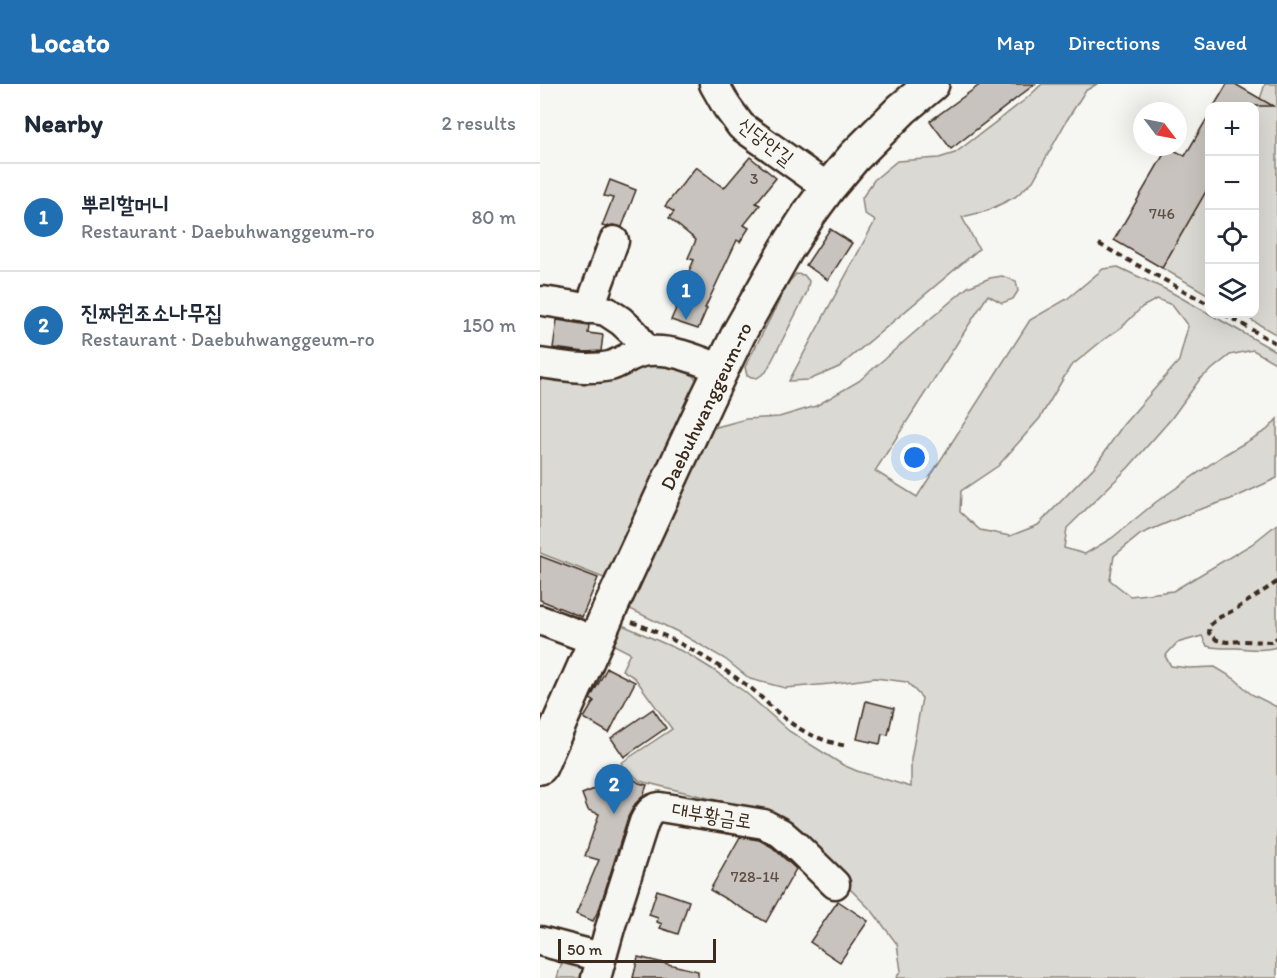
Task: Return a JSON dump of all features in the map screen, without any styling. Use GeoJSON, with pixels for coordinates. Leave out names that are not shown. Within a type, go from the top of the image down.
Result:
{"type":"FeatureCollection","features":[{"type":"Feature","properties":{"kind":"main road","name":"Daebuhwanggeum-ro"},"geometry":{"type":"LineString","coordinates":[[540,767],[548,729],[602,627],[721,369],[786,250],[828,188],[854,157],[902,109],[932,84]]}},
{"type":"Feature","properties":{"kind":"lane","name":"신당안길"},"geometry":{"type":"LineString","coordinates":[[714,84],[741,126],[828,188]]}},
{"type":"Feature","properties":{"kind":"lane"},"geometry":{"type":"LineString","coordinates":[[589,309],[614,241]]}},
{"type":"Feature","properties":{"kind":"lane"},"geometry":{"type":"LineString","coordinates":[[543,301],[606,311],[634,333],[646,351]]}},
{"type":"Feature","properties":{"kind":"lane"},"geometry":{"type":"LineString","coordinates":[[540,363],[595,368],[612,365],[646,351],[667,351],[721,369]]}},
{"type":"Feature","properties":{"kind":"lane"},"geometry":{"type":"LineString","coordinates":[[540,620],[602,627]]}},
{"type":"Feature","properties":{"kind":"lane","name":"대부황금로"},"geometry":{"type":"LineString","coordinates":[[540,941],[599,968],[644,822],[654,807],[764,824],[781,833],[834,884]]}},
{"type":"Feature","properties":{"kind":"path"},"geometry":{"type":"LineString","coordinates":[[1099,244],[1205,303]]}},
{"type":"Feature","properties":{"kind":"path"},"geometry":{"type":"LineString","coordinates":[[1231,318],[1277,344]]}},
{"type":"Feature","properties":{"kind":"path"},"geometry":{"type":"LineString","coordinates":[[1277,582],[1220,617],[1210,625],[1209,633],[1217,640],[1227,642],[1271,642],[1277,638]]}},
{"type":"Feature","properties":{"kind":"path"},"geometry":{"type":"LineString","coordinates":[[602,627],[658,633],[711,661],[748,686],[792,725],[808,734],[847,746]]}},
{"type":"Feature","properties":{"kind":"shaded area"},"geometry":{"type":"Polygon","coordinates":[[[1042,84],[1097,84],[1085,91],[1033,181],[1015,197],[987,211],[962,217],[979,249],[839,367],[809,380],[789,381],[875,221],[864,213],[862,198],[874,180],[897,161],[939,158],[955,153],[1026,99],[1042,84]]]}},
{"type":"Feature","properties":{"kind":"shaded area"},"geometry":{"type":"Polygon","coordinates":[[[1265,84],[1277,84],[1277,335],[1248,318],[1259,318],[1260,99],[1265,84]]]}},
{"type":"Feature","properties":{"kind":"shaded area"},"geometry":{"type":"Polygon","coordinates":[[[1205,193],[1205,293],[1162,268],[1205,193]]]}},
{"type":"Feature","properties":{"kind":"shaded area"},"geometry":{"type":"Polygon","coordinates":[[[1118,267],[1205,311],[1205,318],[1217,318],[1277,352],[1277,364],[1253,350],[1230,355],[1200,379],[1171,419],[1128,468],[1067,528],[1064,548],[1085,554],[1112,538],[1156,502],[1224,455],[1267,430],[1277,419],[1277,478],[1234,498],[1195,511],[1141,534],[1114,556],[1110,580],[1130,596],[1173,591],[1252,544],[1277,524],[1277,647],[1215,648],[1207,646],[1202,636],[1177,643],[1165,656],[1171,666],[1215,667],[1235,679],[1251,694],[1277,707],[1277,978],[896,978],[901,971],[897,944],[873,912],[845,884],[740,806],[640,781],[621,763],[672,729],[635,678],[622,670],[630,653],[612,644],[620,624],[686,653],[712,669],[745,692],[789,731],[843,765],[911,787],[911,759],[922,698],[907,682],[875,678],[785,688],[750,679],[725,659],[678,632],[628,608],[713,428],[746,419],[779,417],[816,406],[859,381],[968,287],[1002,276],[1016,281],[1018,291],[1013,299],[1002,303],[988,295],[875,471],[917,497],[1030,320],[1067,299],[1103,269],[1118,267]],[[1157,299],[1142,307],[1122,327],[1070,367],[1040,418],[998,466],[961,491],[960,512],[980,530],[1010,536],[1038,525],[1095,466],[1123,425],[1179,361],[1188,326],[1172,305],[1157,299]]]}},
{"type":"Feature","properties":{"kind":"shaded area"},"geometry":{"type":"Polygon","coordinates":[[[796,274],[804,275],[809,281],[807,292],[766,372],[757,378],[747,376],[745,367],[789,282],[796,274]]]}},
{"type":"Feature","properties":{"kind":"shaded area"},"geometry":{"type":"Polygon","coordinates":[[[644,361],[684,368],[697,380],[698,385],[609,580],[540,553],[540,371],[644,361]]]}},
{"type":"Feature","properties":{"kind":"shaded area"},"geometry":{"type":"Polygon","coordinates":[[[583,955],[590,978],[557,978],[566,958],[583,955]]]}},
{"type":"Feature","properties":{"kind":"building"},"geometry":{"type":"Polygon","coordinates":[[[981,84],[1035,84],[951,149],[930,121],[981,84]]]}},
{"type":"Feature","properties":{"kind":"building"},"geometry":{"type":"Polygon","coordinates":[[[1227,84],[1235,84],[1273,106],[1259,106],[1259,102],[1216,102],[1227,84]]]}},
{"type":"Feature","properties":{"kind":"building"},"geometry":{"type":"Polygon","coordinates":[[[1205,122],[1205,193],[1162,268],[1114,240],[1163,156],[1187,156],[1205,122]]]}},
{"type":"Feature","properties":{"kind":"building"},"geometry":{"type":"Polygon","coordinates":[[[750,157],[776,178],[756,203],[760,205],[744,225],[749,228],[740,242],[737,240],[705,308],[707,308],[698,329],[671,320],[688,281],[685,280],[694,260],[688,258],[696,240],[669,218],[674,212],[665,206],[696,167],[724,188],[750,157]]]}},
{"type":"Feature","properties":{"kind":"building"},"geometry":{"type":"Polygon","coordinates":[[[610,180],[636,190],[622,227],[602,226],[613,198],[604,196],[610,180]]]}},
{"type":"Feature","properties":{"kind":"building"},"geometry":{"type":"Polygon","coordinates":[[[830,229],[852,243],[828,280],[806,265],[830,229]]]}},
{"type":"Feature","properties":{"kind":"building"},"geometry":{"type":"Polygon","coordinates":[[[557,320],[589,325],[588,333],[603,335],[601,351],[585,352],[553,348],[557,320]]]}},
{"type":"Feature","properties":{"kind":"building"},"geometry":{"type":"Polygon","coordinates":[[[540,556],[598,578],[582,617],[540,600],[540,556]]]}},
{"type":"Feature","properties":{"kind":"building"},"geometry":{"type":"Polygon","coordinates":[[[607,668],[635,682],[609,733],[584,718],[594,701],[590,699],[607,668]]]}},
{"type":"Feature","properties":{"kind":"building"},"geometry":{"type":"Polygon","coordinates":[[[866,701],[894,708],[888,735],[882,734],[880,744],[857,739],[866,701]]]}},
{"type":"Feature","properties":{"kind":"building"},"geometry":{"type":"Polygon","coordinates":[[[653,709],[666,728],[624,757],[611,738],[653,709]]]}},
{"type":"Feature","properties":{"kind":"building"},"geometry":{"type":"Polygon","coordinates":[[[616,765],[639,783],[647,785],[643,796],[635,804],[628,817],[600,907],[593,921],[576,914],[599,860],[585,856],[599,814],[588,810],[582,794],[597,788],[616,765]]]}},
{"type":"Feature","properties":{"kind":"building"},"geometry":{"type":"Polygon","coordinates":[[[740,837],[759,840],[772,847],[796,869],[766,922],[710,890],[740,837]]]}},
{"type":"Feature","properties":{"kind":"building"},"geometry":{"type":"Polygon","coordinates":[[[657,890],[689,901],[678,934],[660,928],[662,924],[657,922],[658,918],[649,915],[657,890]]]}},
{"type":"Feature","properties":{"kind":"building"},"geometry":{"type":"Polygon","coordinates":[[[838,901],[868,921],[840,962],[810,942],[838,901]]]}},
{"type":"Feature","properties":{"kind":"building"},"geometry":{"type":"Polygon","coordinates":[[[638,957],[698,971],[698,978],[633,978],[638,957]]]}},
{"type":"Feature","properties":{"kind":"place","name":"뿌리할머니"},"geometry":{"type":"Point","coordinates":[686,320]}},
{"type":"Feature","properties":{"kind":"place","name":"진짜원조소나무집"},"geometry":{"type":"Point","coordinates":[614,814]}}]}
